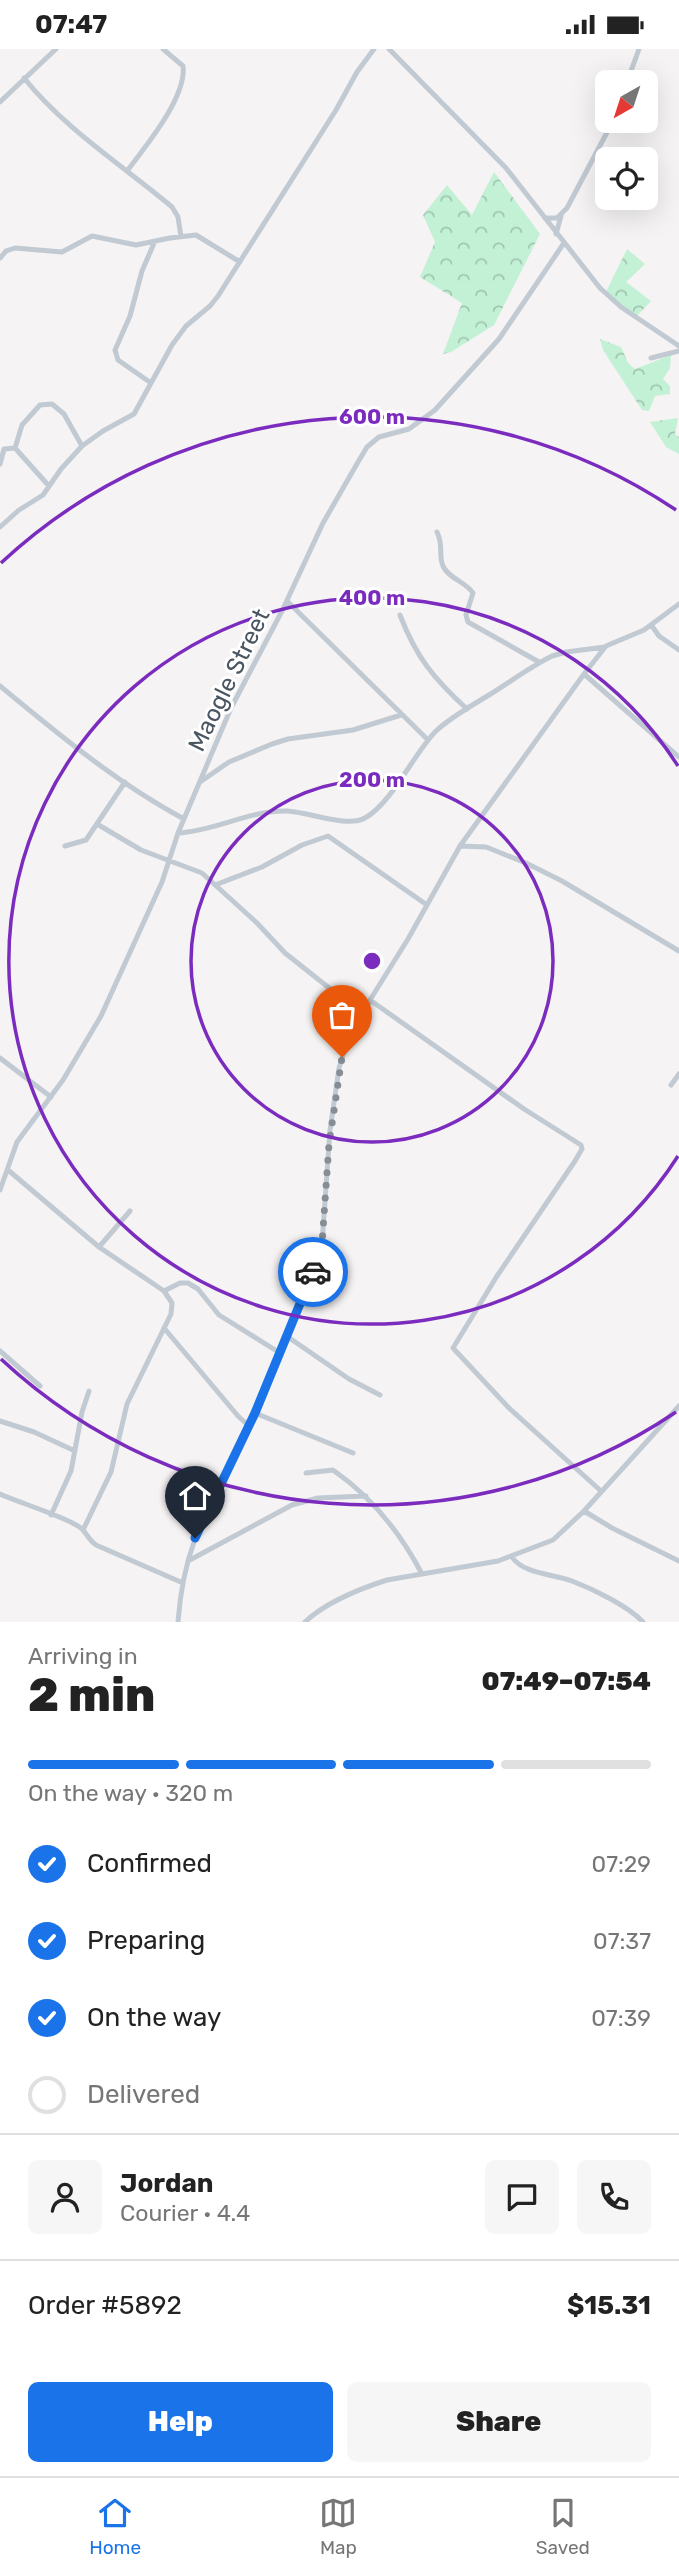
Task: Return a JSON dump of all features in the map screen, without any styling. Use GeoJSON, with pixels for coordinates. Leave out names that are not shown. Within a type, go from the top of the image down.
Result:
{"type":"FeatureCollection","features":[{"type":"Feature","properties":{"kind":"street"},"geometry":{"type":"LineString","coordinates":[[1,99],[56,49]]}},
{"type":"Feature","properties":{"kind":"street"},"geometry":{"type":"LineString","coordinates":[[127,171],[159,129],[182,80],[183,66],[163,49]]}},
{"type":"Feature","properties":{"kind":"street"},"geometry":{"type":"LineString","coordinates":[[0,527],[19,510],[43,495],[61,469],[82,446],[103,431],[129,418],[172,345],[186,326],[210,306],[240,262],[357,72],[374,49]]}},
{"type":"Feature","properties":{"kind":"street"},"geometry":{"type":"LineString","coordinates":[[389,49],[506,168],[581,267],[621,307],[679,348]]}},
{"type":"Feature","properties":{"kind":"street"},"geometry":{"type":"LineString","coordinates":[[631,70],[639,49]]}},
{"type":"Feature","properties":{"kind":"street"},"geometry":{"type":"LineString","coordinates":[[24,78],[56,115],[172,207],[178,216],[181,237]]}},
{"type":"Feature","properties":{"kind":"street"},"geometry":{"type":"LineString","coordinates":[[556,234],[562,216],[607,133]]}},
{"type":"Feature","properties":{"kind":"street"},"geometry":{"type":"LineString","coordinates":[[545,218],[562,216]]}},
{"type":"Feature","properties":{"kind":"street"},"geometry":{"type":"LineString","coordinates":[[0,258],[6,251],[15,248],[62,252],[92,236],[130,245],[196,235],[240,262]]}},
{"type":"Feature","properties":{"kind":"street"},"geometry":{"type":"LineString","coordinates":[[151,383],[118,360],[115,350],[130,316],[142,271],[155,240]]}},
{"type":"Feature","properties":{"kind":"street","name":"Maogle Street"},"geometry":{"type":"LineString","coordinates":[[0,1190],[18,1142],[51,1097],[101,1016],[162,882],[178,833],[231,708],[287,601],[323,523],[367,447],[379,437],[419,424],[435,410],[499,339],[564,243]]}},
{"type":"Feature","properties":{"kind":"street"},"geometry":{"type":"LineString","coordinates":[[652,358],[679,348]]}},
{"type":"Feature","properties":{"kind":"street"},"geometry":{"type":"LineString","coordinates":[[15,448],[22,425],[40,405],[48,403],[64,414],[82,446]]}},
{"type":"Feature","properties":{"kind":"street"},"geometry":{"type":"LineString","coordinates":[[0,464],[4,449],[15,448]]}},
{"type":"Feature","properties":{"kind":"street"},"geometry":{"type":"LineString","coordinates":[[15,448],[49,487]]}},
{"type":"Feature","properties":{"kind":"street"},"geometry":{"type":"LineString","coordinates":[[437,531],[443,545],[441,559],[445,569],[473,593],[466,615],[468,622],[539,663]]}},
{"type":"Feature","properties":{"kind":"street"},"geometry":{"type":"LineString","coordinates":[[287,601],[428,740]]}},
{"type":"Feature","properties":{"kind":"street"},"geometry":{"type":"LineString","coordinates":[[178,833],[202,830],[276,811],[303,812],[356,821],[376,809],[406,774],[428,740],[467,709],[539,663],[566,652],[606,646],[652,626],[679,604]]}},
{"type":"Feature","properties":{"kind":"street"},"geometry":{"type":"LineString","coordinates":[[400,615],[410,640],[429,672],[467,709]]}},
{"type":"Feature","properties":{"kind":"street"},"geometry":{"type":"LineString","coordinates":[[652,626],[679,650]]}},
{"type":"Feature","properties":{"kind":"street"},"geometry":{"type":"LineString","coordinates":[[178,1622],[183,1583],[195,1538],[288,1337],[322,1244],[326,1168],[339,1068],[346,1046],[460,846],[606,646]]}},
{"type":"Feature","properties":{"kind":"street"},"geometry":{"type":"LineString","coordinates":[[584,674],[679,757]]}},
{"type":"Feature","properties":{"kind":"street"},"geometry":{"type":"LineString","coordinates":[[0,686],[125,782],[184,819]]}},
{"type":"Feature","properties":{"kind":"street"},"geometry":{"type":"LineString","coordinates":[[200,782],[229,762],[272,744],[353,730],[401,715]]}},
{"type":"Feature","properties":{"kind":"street"},"geometry":{"type":"LineString","coordinates":[[65,846],[86,840],[125,782]]}},
{"type":"Feature","properties":{"kind":"street"},"geometry":{"type":"LineString","coordinates":[[97,824],[167,862],[197,870],[285,953],[362,1014]]}},
{"type":"Feature","properties":{"kind":"street"},"geometry":{"type":"LineString","coordinates":[[215,885],[262,867],[302,845],[328,836],[428,905]]}},
{"type":"Feature","properties":{"kind":"street"},"geometry":{"type":"LineString","coordinates":[[460,846],[486,847],[526,863],[562,881],[679,951]]}},
{"type":"Feature","properties":{"kind":"street"},"geometry":{"type":"LineString","coordinates":[[370,1000],[582,1147],[496,1276],[453,1348],[509,1408],[601,1491]]}},
{"type":"Feature","properties":{"kind":"street"},"geometry":{"type":"LineString","coordinates":[[0,1058],[51,1097]]}},
{"type":"Feature","properties":{"kind":"street"},"geometry":{"type":"LineString","coordinates":[[671,1085],[679,1074]]}},
{"type":"Feature","properties":{"kind":"street"},"geometry":{"type":"LineString","coordinates":[[8,1170],[99,1247],[164,1291],[173,1303],[171,1314],[127,1404],[111,1472],[83,1529],[85,1536],[96,1545],[183,1583]]}},
{"type":"Feature","properties":{"kind":"street"},"geometry":{"type":"LineString","coordinates":[[99,1247],[130,1212]]}},
{"type":"Feature","properties":{"kind":"street"},"geometry":{"type":"LineString","coordinates":[[164,1291],[180,1283],[188,1283],[198,1289],[219,1315],[280,1353]]}},
{"type":"Feature","properties":{"kind":"street"},"geometry":{"type":"LineString","coordinates":[[164,1328],[237,1416],[249,1426]]}},
{"type":"Feature","properties":{"kind":"street"},"geometry":{"type":"LineString","coordinates":[[288,1337],[348,1379],[380,1395]]}},
{"type":"Feature","properties":{"kind":"street"},"geometry":{"type":"LineString","coordinates":[[0,1351],[40,1386]]}},
{"type":"Feature","properties":{"kind":"street"},"geometry":{"type":"LineString","coordinates":[[51,1515],[71,1471],[82,1412],[89,1391]]}},
{"type":"Feature","properties":{"kind":"street"},"geometry":{"type":"LineString","coordinates":[[305,1622],[331,1604],[370,1585],[512,1557],[553,1541],[584,1511],[679,1406]]}},
{"type":"Feature","properties":{"kind":"street"},"geometry":{"type":"LineString","coordinates":[[255,1413],[353,1453]]}},
{"type":"Feature","properties":{"kind":"street"},"geometry":{"type":"LineString","coordinates":[[0,1421],[34,1432],[75,1451]]}},
{"type":"Feature","properties":{"kind":"street"},"geometry":{"type":"LineString","coordinates":[[306,1473],[333,1470],[366,1496],[401,1538],[422,1574]]}},
{"type":"Feature","properties":{"kind":"street"},"geometry":{"type":"LineString","coordinates":[[0,1494],[83,1529]]}},
{"type":"Feature","properties":{"kind":"street"},"geometry":{"type":"LineString","coordinates":[[188,1561],[292,1505],[318,1498],[366,1496]]}},
{"type":"Feature","properties":{"kind":"street"},"geometry":{"type":"LineString","coordinates":[[584,1511],[679,1561]]}},
{"type":"Feature","properties":{"kind":"street"},"geometry":{"type":"LineString","coordinates":[[512,1557],[521,1566],[592,1589],[642,1622]]}},
{"type":"Feature","properties":{"kind":"green space"},"geometry":{"type":"Polygon","coordinates":[[[494,172],[540,234],[494,325],[451,352],[443,354],[462,303],[420,277],[435,242],[423,215],[447,185],[472,215],[494,172]]]}},
{"type":"Feature","properties":{"kind":"green space"},"geometry":{"type":"Polygon","coordinates":[[[627,249],[645,264],[626,282],[651,301],[635,318],[605,294],[627,249]]]}},
{"type":"Feature","properties":{"kind":"green space"},"geometry":{"type":"Polygon","coordinates":[[[600,339],[621,347],[628,363],[635,369],[671,355],[670,368],[663,379],[670,386],[670,394],[655,396],[649,411],[642,410],[603,350],[600,339]]]}},
{"type":"Feature","properties":{"kind":"green space"},"geometry":{"type":"Polygon","coordinates":[[[678,418],[675,434],[679,437],[679,454],[666,447],[650,422],[678,418]]]}},
{"type":"Feature","properties":{"kind":"way so far"},"geometry":{"type":"LineString","coordinates":[[313,1272],[322,1244],[326,1168],[342,1057]]}},
{"type":"Feature","properties":{"kind":"route"},"geometry":{"type":"LineString","coordinates":[[195,1538],[255,1413],[313,1272]]}}]}
